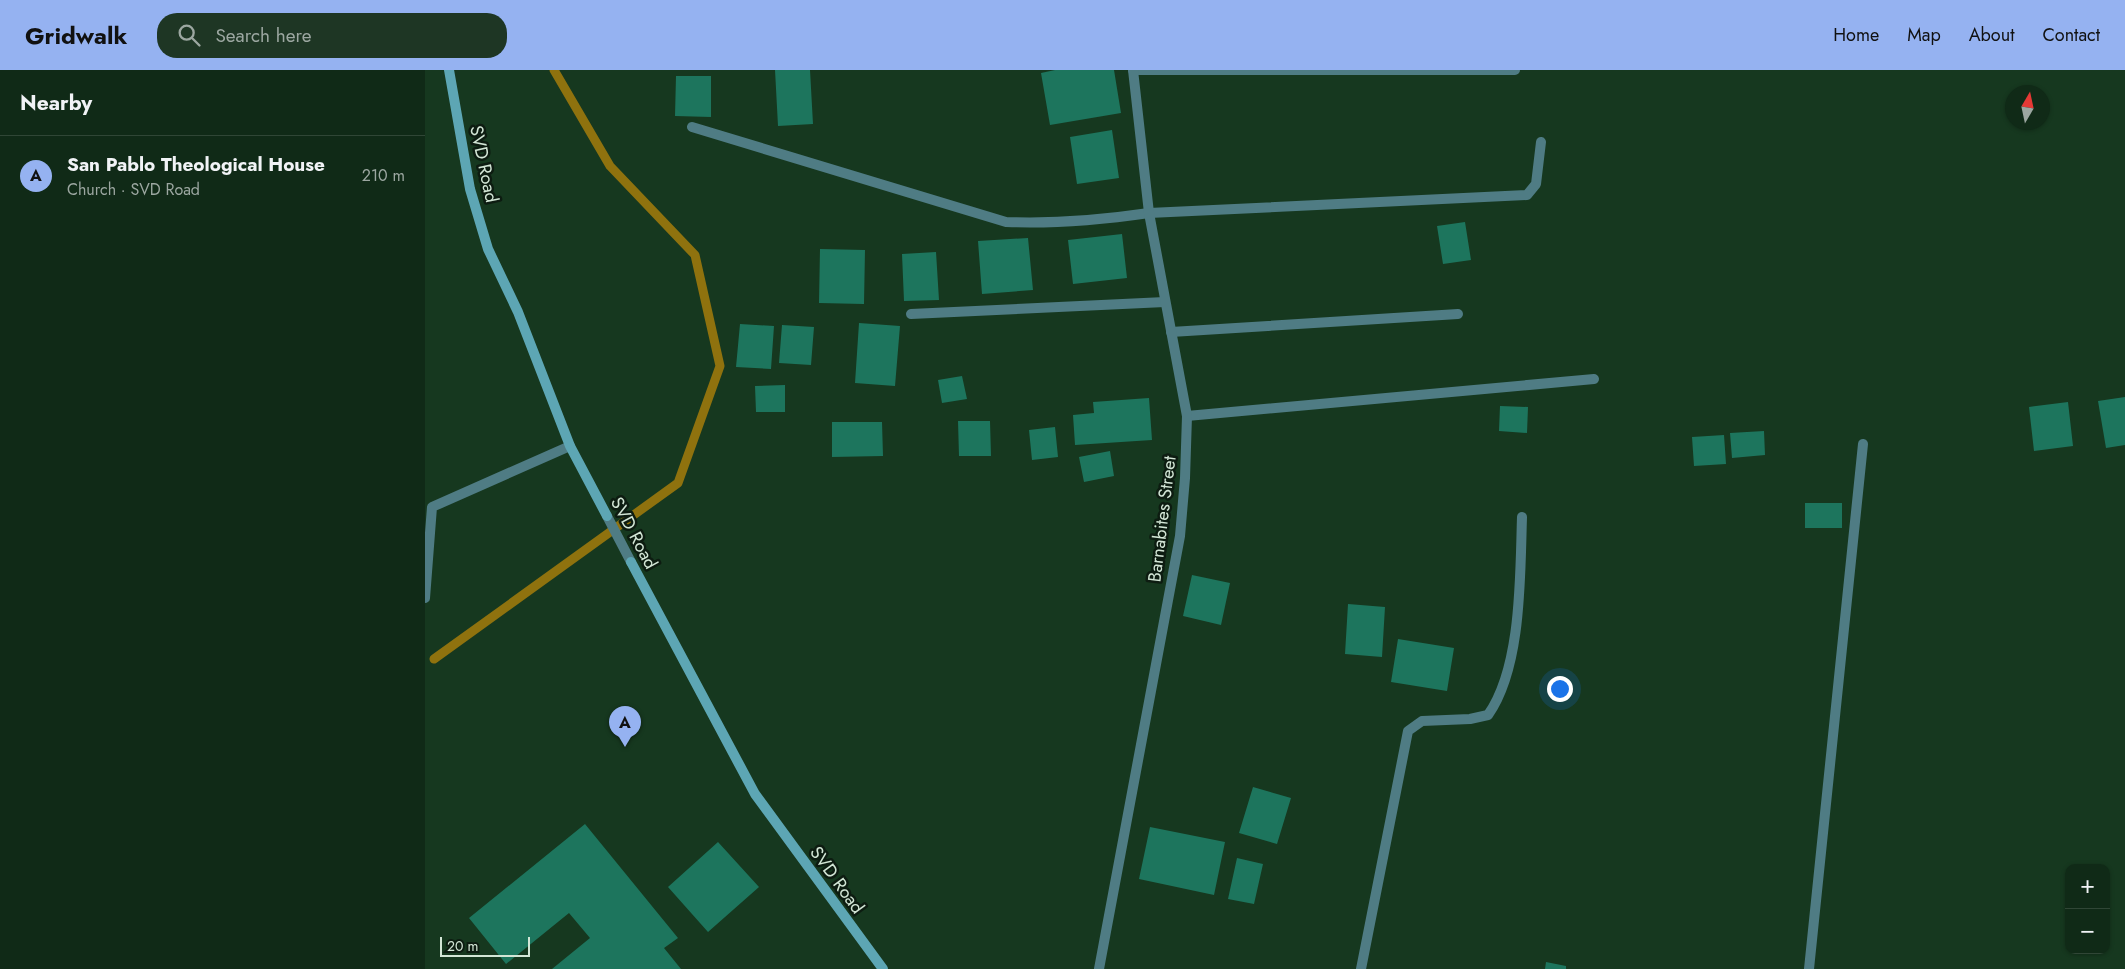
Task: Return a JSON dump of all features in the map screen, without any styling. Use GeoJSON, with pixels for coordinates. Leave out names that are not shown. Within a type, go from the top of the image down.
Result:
{"type":"FeatureCollection","features":[{"type":"Feature","properties":{"kind":"main road","name":"SVD Road"},"geometry":{"type":"LineString","coordinates":[[449,70],[470,189],[489,249],[518,312],[570,446],[607,516]]}},
{"type":"Feature","properties":{"kind":"main road","name":"SVD Road"},"geometry":{"type":"LineString","coordinates":[[631,562],[755,794],[883,969]]}},
{"type":"Feature","properties":{"kind":"street"},"geometry":{"type":"LineString","coordinates":[[1133,70],[1515,70]]}},
{"type":"Feature","properties":{"kind":"street","name":"Barnabites Street"},"geometry":{"type":"LineString","coordinates":[[1099,969],[1180,536],[1185,478],[1187,416],[1149,213],[1133,70]]}},
{"type":"Feature","properties":{"kind":"street"},"geometry":{"type":"LineString","coordinates":[[693,127],[1006,222],[1049,224],[1107,220],[1149,213],[1527,195],[1536,184],[1541,142]]}},
{"type":"Feature","properties":{"kind":"street"},"geometry":{"type":"LineString","coordinates":[[911,314],[1165,302]]}},
{"type":"Feature","properties":{"kind":"street"},"geometry":{"type":"LineString","coordinates":[[1171,332],[1458,314]]}},
{"type":"Feature","properties":{"kind":"street"},"geometry":{"type":"LineString","coordinates":[[1187,416],[1594,379]]}},
{"type":"Feature","properties":{"kind":"street"},"geometry":{"type":"LineString","coordinates":[[1809,969],[1863,444]]}},
{"type":"Feature","properties":{"kind":"street"},"geometry":{"type":"LineString","coordinates":[[425,598],[428,506],[570,446]]}},
{"type":"Feature","properties":{"kind":"street","name":"SVD Road"},"geometry":{"type":"LineString","coordinates":[[607,516],[631,562]]}},
{"type":"Feature","properties":{"kind":"street"},"geometry":{"type":"LineString","coordinates":[[1361,969],[1409,731],[1421,721],[1470,719],[1488,715],[1499,700],[1515,633],[1522,517]]}},
{"type":"Feature","properties":{"kind":"building"},"geometry":{"type":"Polygon","coordinates":[[[775,70],[810,70],[813,124],[778,126],[775,70]]]}},
{"type":"Feature","properties":{"kind":"building"},"geometry":{"type":"Polygon","coordinates":[[[1055,70],[1114,70],[1121,113],[1050,125],[1041,73],[1055,70]]]}},
{"type":"Feature","properties":{"kind":"building"},"geometry":{"type":"Polygon","coordinates":[[[676,76],[711,76],[711,117],[675,116],[676,76]]]}},
{"type":"Feature","properties":{"kind":"building"},"geometry":{"type":"Polygon","coordinates":[[[1112,130],[1119,178],[1077,184],[1070,137],[1112,130]]]}},
{"type":"Feature","properties":{"kind":"building"},"geometry":{"type":"Polygon","coordinates":[[[1465,222],[1471,260],[1443,264],[1437,226],[1465,222]]]}},
{"type":"Feature","properties":{"kind":"building"},"geometry":{"type":"Polygon","coordinates":[[[1122,234],[1127,278],[1073,284],[1068,240],[1122,234]]]}},
{"type":"Feature","properties":{"kind":"building"},"geometry":{"type":"Polygon","coordinates":[[[1028,238],[1033,290],[982,294],[978,241],[1028,238]]]}},
{"type":"Feature","properties":{"kind":"building"},"geometry":{"type":"Polygon","coordinates":[[[820,249],[865,250],[864,304],[819,303],[820,249]]]}},
{"type":"Feature","properties":{"kind":"building"},"geometry":{"type":"Polygon","coordinates":[[[936,252],[939,300],[904,301],[902,254],[936,252]]]}},
{"type":"Feature","properties":{"kind":"building"},"geometry":{"type":"Polygon","coordinates":[[[859,323],[900,326],[895,386],[855,383],[859,323]]]}},
{"type":"Feature","properties":{"kind":"building"},"geometry":{"type":"Polygon","coordinates":[[[740,324],[774,326],[771,369],[736,367],[740,324]]]}},
{"type":"Feature","properties":{"kind":"building"},"geometry":{"type":"Polygon","coordinates":[[[782,325],[814,327],[811,365],[779,363],[782,325]]]}},
{"type":"Feature","properties":{"kind":"building"},"geometry":{"type":"Polygon","coordinates":[[[962,376],[967,399],[942,403],[938,380],[962,376]]]}},
{"type":"Feature","properties":{"kind":"building"},"geometry":{"type":"Polygon","coordinates":[[[785,385],[785,412],[756,412],[755,386],[785,385]]]}},
{"type":"Feature","properties":{"kind":"building"},"geometry":{"type":"Polygon","coordinates":[[[2125,397],[2125,445],[2106,448],[2098,401],[2125,397]]]}},
{"type":"Feature","properties":{"kind":"building"},"geometry":{"type":"Polygon","coordinates":[[[1149,398],[1152,440],[1075,445],[1073,415],[1094,413],[1093,402],[1149,398]]]}},
{"type":"Feature","properties":{"kind":"building"},"geometry":{"type":"Polygon","coordinates":[[[2068,402],[2073,446],[2034,451],[2029,407],[2068,402]]]}},
{"type":"Feature","properties":{"kind":"building"},"geometry":{"type":"Polygon","coordinates":[[[1500,406],[1528,407],[1527,433],[1499,431],[1500,406]]]}},
{"type":"Feature","properties":{"kind":"building"},"geometry":{"type":"Polygon","coordinates":[[[958,421],[990,421],[991,456],[959,456],[958,421]]]}},
{"type":"Feature","properties":{"kind":"building"},"geometry":{"type":"Polygon","coordinates":[[[832,422],[882,422],[883,456],[832,457],[832,422]]]}},
{"type":"Feature","properties":{"kind":"building"},"geometry":{"type":"Polygon","coordinates":[[[1055,427],[1058,457],[1032,460],[1029,430],[1055,427]]]}},
{"type":"Feature","properties":{"kind":"building"},"geometry":{"type":"Polygon","coordinates":[[[1764,431],[1765,455],[1732,458],[1730,433],[1764,431]]]}},
{"type":"Feature","properties":{"kind":"building"},"geometry":{"type":"Polygon","coordinates":[[[1724,435],[1726,464],[1694,466],[1692,437],[1724,435]]]}},
{"type":"Feature","properties":{"kind":"building"},"geometry":{"type":"Polygon","coordinates":[[[1110,451],[1114,476],[1084,482],[1079,457],[1110,451]]]}},
{"type":"Feature","properties":{"kind":"building"},"geometry":{"type":"Polygon","coordinates":[[[1805,503],[1842,503],[1842,528],[1805,528],[1805,503]]]}},
{"type":"Feature","properties":{"kind":"building"},"geometry":{"type":"Polygon","coordinates":[[[1192,575],[1230,583],[1221,625],[1183,616],[1192,575]]]}},
{"type":"Feature","properties":{"kind":"building"},"geometry":{"type":"Polygon","coordinates":[[[1348,604],[1385,607],[1382,657],[1345,654],[1348,604]]]}},
{"type":"Feature","properties":{"kind":"building"},"geometry":{"type":"Polygon","coordinates":[[[1398,639],[1454,648],[1447,691],[1391,682],[1398,639]]]}},
{"type":"Feature","properties":{"kind":"building"},"geometry":{"type":"Polygon","coordinates":[[[1253,787],[1291,798],[1277,844],[1239,833],[1253,787]]]}},
{"type":"Feature","properties":{"kind":"building"},"geometry":{"type":"Polygon","coordinates":[[[585,824],[678,938],[664,948],[681,969],[552,969],[590,938],[569,913],[506,964],[469,918],[585,824]]]}},
{"type":"Feature","properties":{"kind":"building"},"geometry":{"type":"Polygon","coordinates":[[[1150,827],[1225,842],[1214,895],[1139,879],[1150,827]]]}},
{"type":"Feature","properties":{"kind":"building"},"geometry":{"type":"Polygon","coordinates":[[[718,842],[759,887],[708,932],[668,887],[718,842]]]}},
{"type":"Feature","properties":{"kind":"building"},"geometry":{"type":"Polygon","coordinates":[[[1237,858],[1263,864],[1254,904],[1228,899],[1237,858]]]}},
{"type":"Feature","properties":{"kind":"building"},"geometry":{"type":"Polygon","coordinates":[[[1546,962],[1566,966],[1566,969],[1545,969],[1546,962]]]}},
{"type":"Feature","properties":{"kind":"waterway"},"geometry":{"type":"LineString","coordinates":[[434,659],[678,483],[720,366],[695,255],[610,166],[554,70]]}},
{"type":"Feature","properties":{"kind":"place","name":"San Pablo Theological House"},"geometry":{"type":"Point","coordinates":[625,747]}}]}
